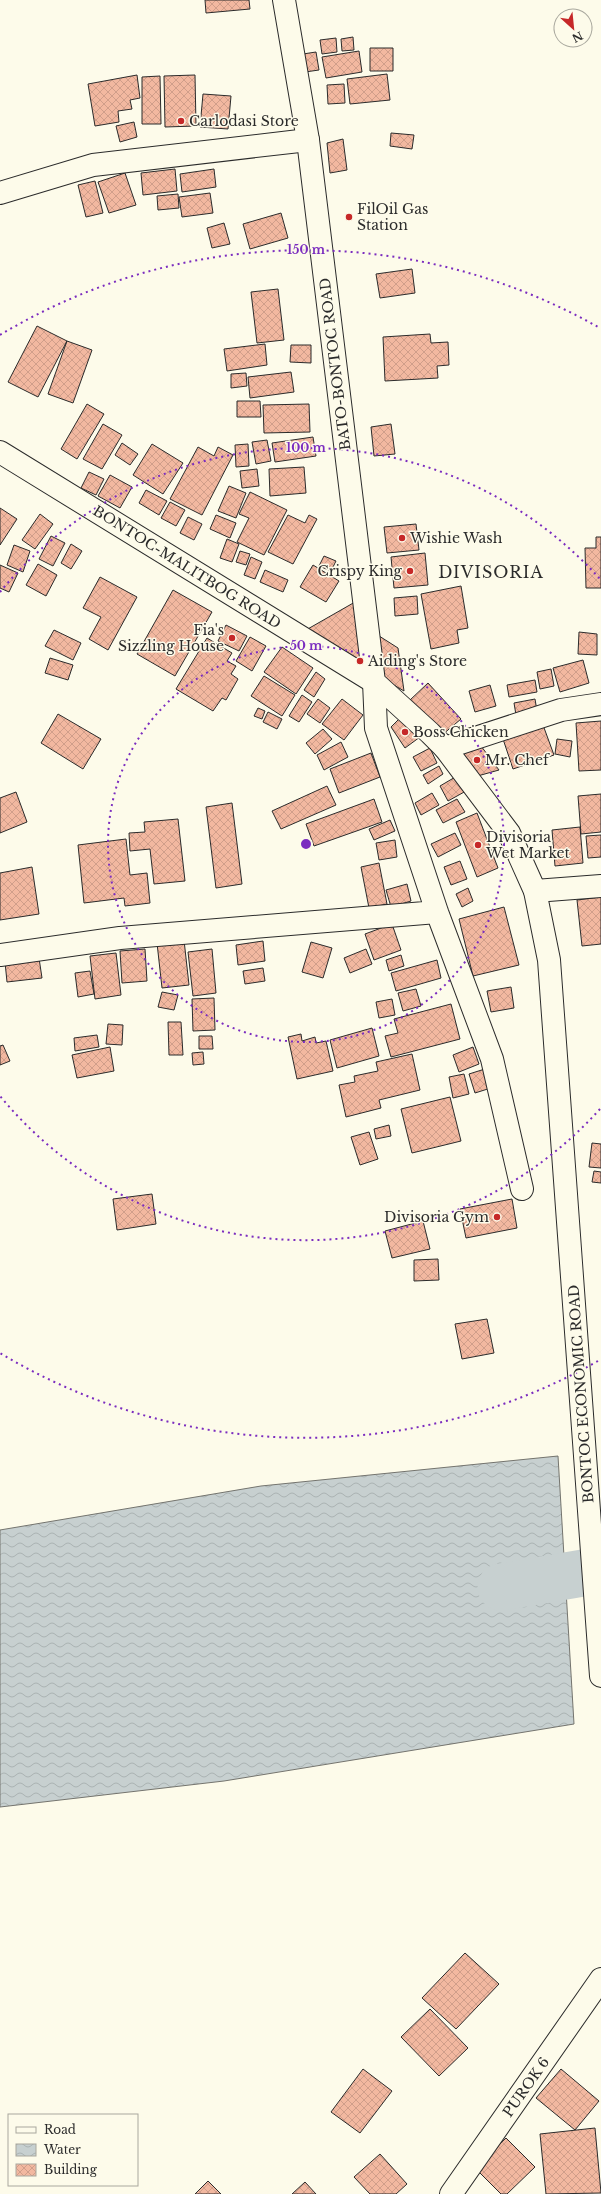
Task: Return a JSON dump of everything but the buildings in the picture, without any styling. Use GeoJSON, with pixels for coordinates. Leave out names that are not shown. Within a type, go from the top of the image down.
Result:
{"type":"FeatureCollection","features":[{"type":"Feature","properties":{"kind":"main road","name":"BATO-BONTOC ROAD"},"geometry":{"type":"LineString","coordinates":[[284,0],[308,140],[374,682],[376,728],[438,912],[492,1059],[522,1189]]}},
{"type":"Feature","properties":{"kind":"main road"},"geometry":{"type":"LineString","coordinates":[[0,193],[93,165],[308,140]]}},
{"type":"Feature","properties":{"kind":"main road","name":"BONTOC-MALITBOG ROAD"},"geometry":{"type":"LineString","coordinates":[[0,452],[374,682],[445,748],[509,833],[535,891]]}},
{"type":"Feature","properties":{"kind":"main road"},"geometry":{"type":"LineString","coordinates":[[445,748],[561,710],[601,704]]}},
{"type":"Feature","properties":{"kind":"main road"},"geometry":{"type":"LineString","coordinates":[[535,891],[601,886]]}},
{"type":"Feature","properties":{"kind":"main road","name":"BONTOC ECONOMIC ROAD"},"geometry":{"type":"LineString","coordinates":[[535,891],[549,960],[601,1676]]}},
{"type":"Feature","properties":{"kind":"main road"},"geometry":{"type":"LineString","coordinates":[[0,955],[120,938],[438,912]]}},
{"type":"Feature","properties":{"kind":"main road","name":"PUROK 6"},"geometry":{"type":"LineString","coordinates":[[450,2194],[601,1979]]}},
{"type":"Feature","properties":{"kind":"water"},"geometry":{"type":"Polygon","coordinates":[[[558,1456],[574,1724],[224,1781],[0,1807],[0,1530],[261,1486],[558,1456]]]}},
{"type":"Feature","properties":{"kind":"waterway"},"geometry":{"type":"LineString","coordinates":[[501,1587],[601,1570]]}},
{"type":"Feature","properties":{"kind":"place","name":"Carlodasi Store"},"geometry":{"type":"Point","coordinates":[181,121]}},
{"type":"Feature","properties":{"kind":"place","name":"FilOil Gas Station"},"geometry":{"type":"Point","coordinates":[349,217]}},
{"type":"Feature","properties":{"kind":"place","name":"Wishie Wash"},"geometry":{"type":"Point","coordinates":[402,538]}},
{"type":"Feature","properties":{"kind":"place","name":"Crispy King"},"geometry":{"type":"Point","coordinates":[410,571]}},
{"type":"Feature","properties":{"kind":"place","name":"Fia's Sizzling House"},"geometry":{"type":"Point","coordinates":[232,638]}},
{"type":"Feature","properties":{"kind":"place","name":"Aiding's Store"},"geometry":{"type":"Point","coordinates":[360,661]}},
{"type":"Feature","properties":{"kind":"place","name":"Boss Chicken"},"geometry":{"type":"Point","coordinates":[405,732]}},
{"type":"Feature","properties":{"kind":"place","name":"Mr. Chef"},"geometry":{"type":"Point","coordinates":[477,760]}},
{"type":"Feature","properties":{"kind":"place","name":"Divisoria Wet Market"},"geometry":{"type":"Point","coordinates":[478,845]}},
{"type":"Feature","properties":{"kind":"place","name":"Divisoria Gym"},"geometry":{"type":"Point","coordinates":[497,1217]}},
{"type":"Feature","properties":{"kind":"district","name":"DIVISORIA"},"geometry":{"type":"Point","coordinates":[491,572]}}]}
